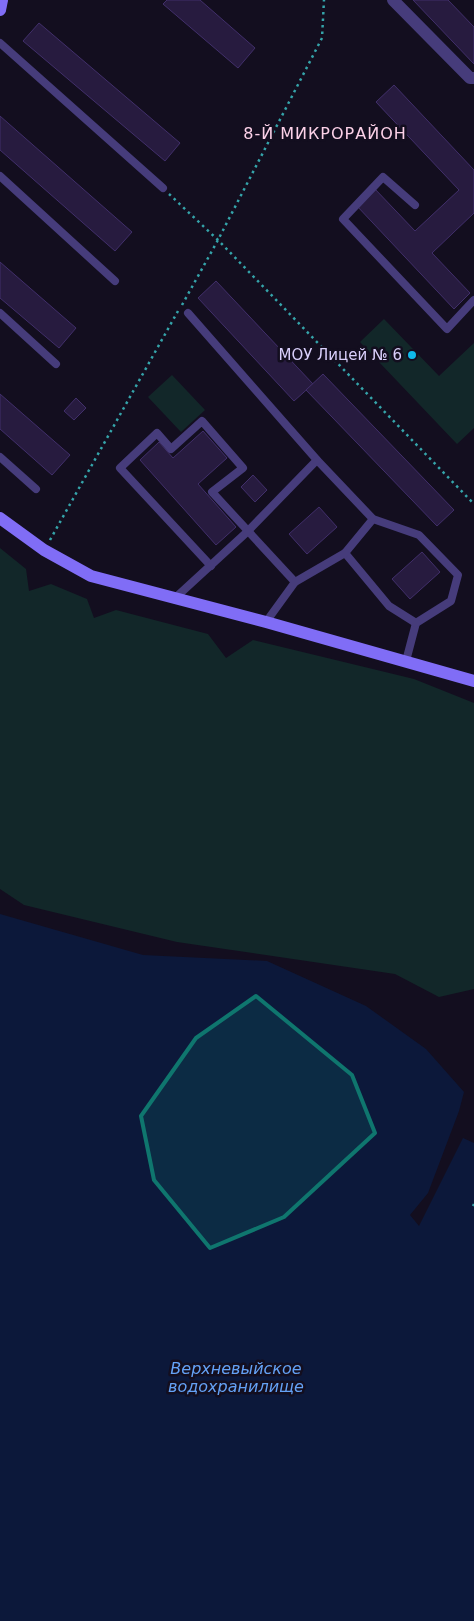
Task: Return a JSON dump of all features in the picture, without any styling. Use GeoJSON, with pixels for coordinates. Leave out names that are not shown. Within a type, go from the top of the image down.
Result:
{"type":"FeatureCollection","features":[{"type":"Feature","properties":{"kind":"street"},"geometry":{"type":"LineString","coordinates":[[0,10],[2,0]]}},
{"type":"Feature","properties":{"kind":"street"},"geometry":{"type":"LineString","coordinates":[[393,0],[470,78],[474,78]]}},
{"type":"Feature","properties":{"kind":"street"},"geometry":{"type":"LineString","coordinates":[[0,518],[44,550],[91,576],[406,660],[474,681]]}},
{"type":"Feature","properties":{"kind":"lane"},"geometry":{"type":"LineString","coordinates":[[0,43],[163,188]]}},
{"type":"Feature","properties":{"kind":"lane"},"geometry":{"type":"LineString","coordinates":[[0,176],[115,281]]}},
{"type":"Feature","properties":{"kind":"lane"},"geometry":{"type":"LineString","coordinates":[[415,205],[383,177],[343,219],[447,329],[474,300]]}},
{"type":"Feature","properties":{"kind":"lane"},"geometry":{"type":"LineString","coordinates":[[0,313],[56,364]]}},
{"type":"Feature","properties":{"kind":"lane"},"geometry":{"type":"LineString","coordinates":[[188,313],[317,460],[373,519],[419,535],[458,575],[451,601],[416,623],[406,660]]}},
{"type":"Feature","properties":{"kind":"lane"},"geometry":{"type":"LineString","coordinates":[[211,566],[120,468],[158,433],[172,449],[202,422],[243,468],[212,492],[295,582]]}},
{"type":"Feature","properties":{"kind":"lane"},"geometry":{"type":"LineString","coordinates":[[0,457],[36,489]]}},
{"type":"Feature","properties":{"kind":"lane"},"geometry":{"type":"LineString","coordinates":[[174,599],[247,532],[317,460]]}},
{"type":"Feature","properties":{"kind":"lane"},"geometry":{"type":"LineString","coordinates":[[266,622],[295,582],[345,553],[373,519]]}},
{"type":"Feature","properties":{"kind":"lane"},"geometry":{"type":"LineString","coordinates":[[345,553],[389,606],[416,623]]}},
{"type":"Feature","properties":{"kind":"path"},"geometry":{"type":"LineString","coordinates":[[44,550],[218,240],[322,38],[324,0]]}},
{"type":"Feature","properties":{"kind":"path"},"geometry":{"type":"LineString","coordinates":[[163,188],[218,240],[474,504]]}},
{"type":"Feature","properties":{"kind":"highlighted area"},"geometry":{"type":"Polygon","coordinates":[[[256,996],[352,1075],[375,1133],[284,1217],[210,1248],[154,1180],[141,1116],[196,1038],[256,996]]]}},
{"type":"Feature","properties":{"kind":"green space"},"geometry":{"type":"Polygon","coordinates":[[[384,319],[439,376],[474,343],[474,428],[457,444],[360,342],[384,319]]]}},
{"type":"Feature","properties":{"kind":"green space"},"geometry":{"type":"Polygon","coordinates":[[[172,375],[205,410],[181,432],[148,397],[172,375]]]}},
{"type":"Feature","properties":{"kind":"green space"},"geometry":{"type":"Polygon","coordinates":[[[0,548],[26,569],[29,591],[51,584],[87,599],[94,618],[116,610],[208,634],[226,658],[253,640],[414,679],[474,703],[474,989],[439,997],[395,974],[177,942],[24,905],[0,889],[0,548]]]}},
{"type":"Feature","properties":{"kind":"water","name":"Верхневыйское водохранилище"},"geometry":{"type":"Polygon","coordinates":[[[0,914],[143,955],[267,961],[366,1006],[426,1049],[464,1092],[459,1111],[428,1193],[410,1215],[419,1226],[463,1138],[474,1143],[474,1621],[0,1621],[0,914]]]}},
{"type":"Feature","properties":{"kind":"building"},"geometry":{"type":"Polygon","coordinates":[[[167,0],[200,0],[255,48],[238,68],[163,4],[167,0]]]}},
{"type":"Feature","properties":{"kind":"building"},"geometry":{"type":"Polygon","coordinates":[[[413,0],[448,0],[474,27],[474,64],[413,0]]]}},
{"type":"Feature","properties":{"kind":"building"},"geometry":{"type":"Polygon","coordinates":[[[39,23],[180,143],[165,161],[23,41],[39,23]]]}},
{"type":"Feature","properties":{"kind":"building"},"geometry":{"type":"Polygon","coordinates":[[[394,85],[474,170],[474,213],[432,253],[470,293],[454,309],[356,205],[374,188],[415,231],[459,190],[376,102],[394,85]]]}},
{"type":"Feature","properties":{"kind":"building"},"geometry":{"type":"Polygon","coordinates":[[[0,116],[132,232],[115,251],[0,150],[0,116]]]}},
{"type":"Feature","properties":{"kind":"building"},"geometry":{"type":"Polygon","coordinates":[[[0,262],[76,328],[59,348],[0,298],[0,262]]]}},
{"type":"Feature","properties":{"kind":"building"},"geometry":{"type":"Polygon","coordinates":[[[216,281],[313,384],[294,401],[198,298],[216,281]]]}},
{"type":"Feature","properties":{"kind":"building"},"geometry":{"type":"Polygon","coordinates":[[[323,374],[454,510],[437,526],[306,390],[323,374]]]}},
{"type":"Feature","properties":{"kind":"building"},"geometry":{"type":"Polygon","coordinates":[[[0,394],[70,455],[52,475],[0,429],[0,394]]]}},
{"type":"Feature","properties":{"kind":"building"},"geometry":{"type":"Polygon","coordinates":[[[76,398],[86,408],[74,420],[64,411],[76,398]]]}},
{"type":"Feature","properties":{"kind":"building"},"geometry":{"type":"Polygon","coordinates":[[[203,431],[227,458],[198,484],[236,527],[216,545],[140,460],[159,442],[173,458],[203,431]]]}},
{"type":"Feature","properties":{"kind":"building"},"geometry":{"type":"Polygon","coordinates":[[[253,475],[267,490],[255,502],[241,487],[253,475]]]}},
{"type":"Feature","properties":{"kind":"building"},"geometry":{"type":"Polygon","coordinates":[[[319,507],[337,527],[307,554],[289,534],[319,507]]]}},
{"type":"Feature","properties":{"kind":"building"},"geometry":{"type":"Polygon","coordinates":[[[422,552],[440,572],[410,599],[392,579],[422,552]]]}},
{"type":"Feature","properties":{"kind":"place","name":"МОУ Лицей № 6"},"geometry":{"type":"Point","coordinates":[412,355]}},
{"type":"Feature","properties":{"kind":"district","name":"8-Й МИКРОРАЙОН"},"geometry":{"type":"Point","coordinates":[325,133]}}]}
